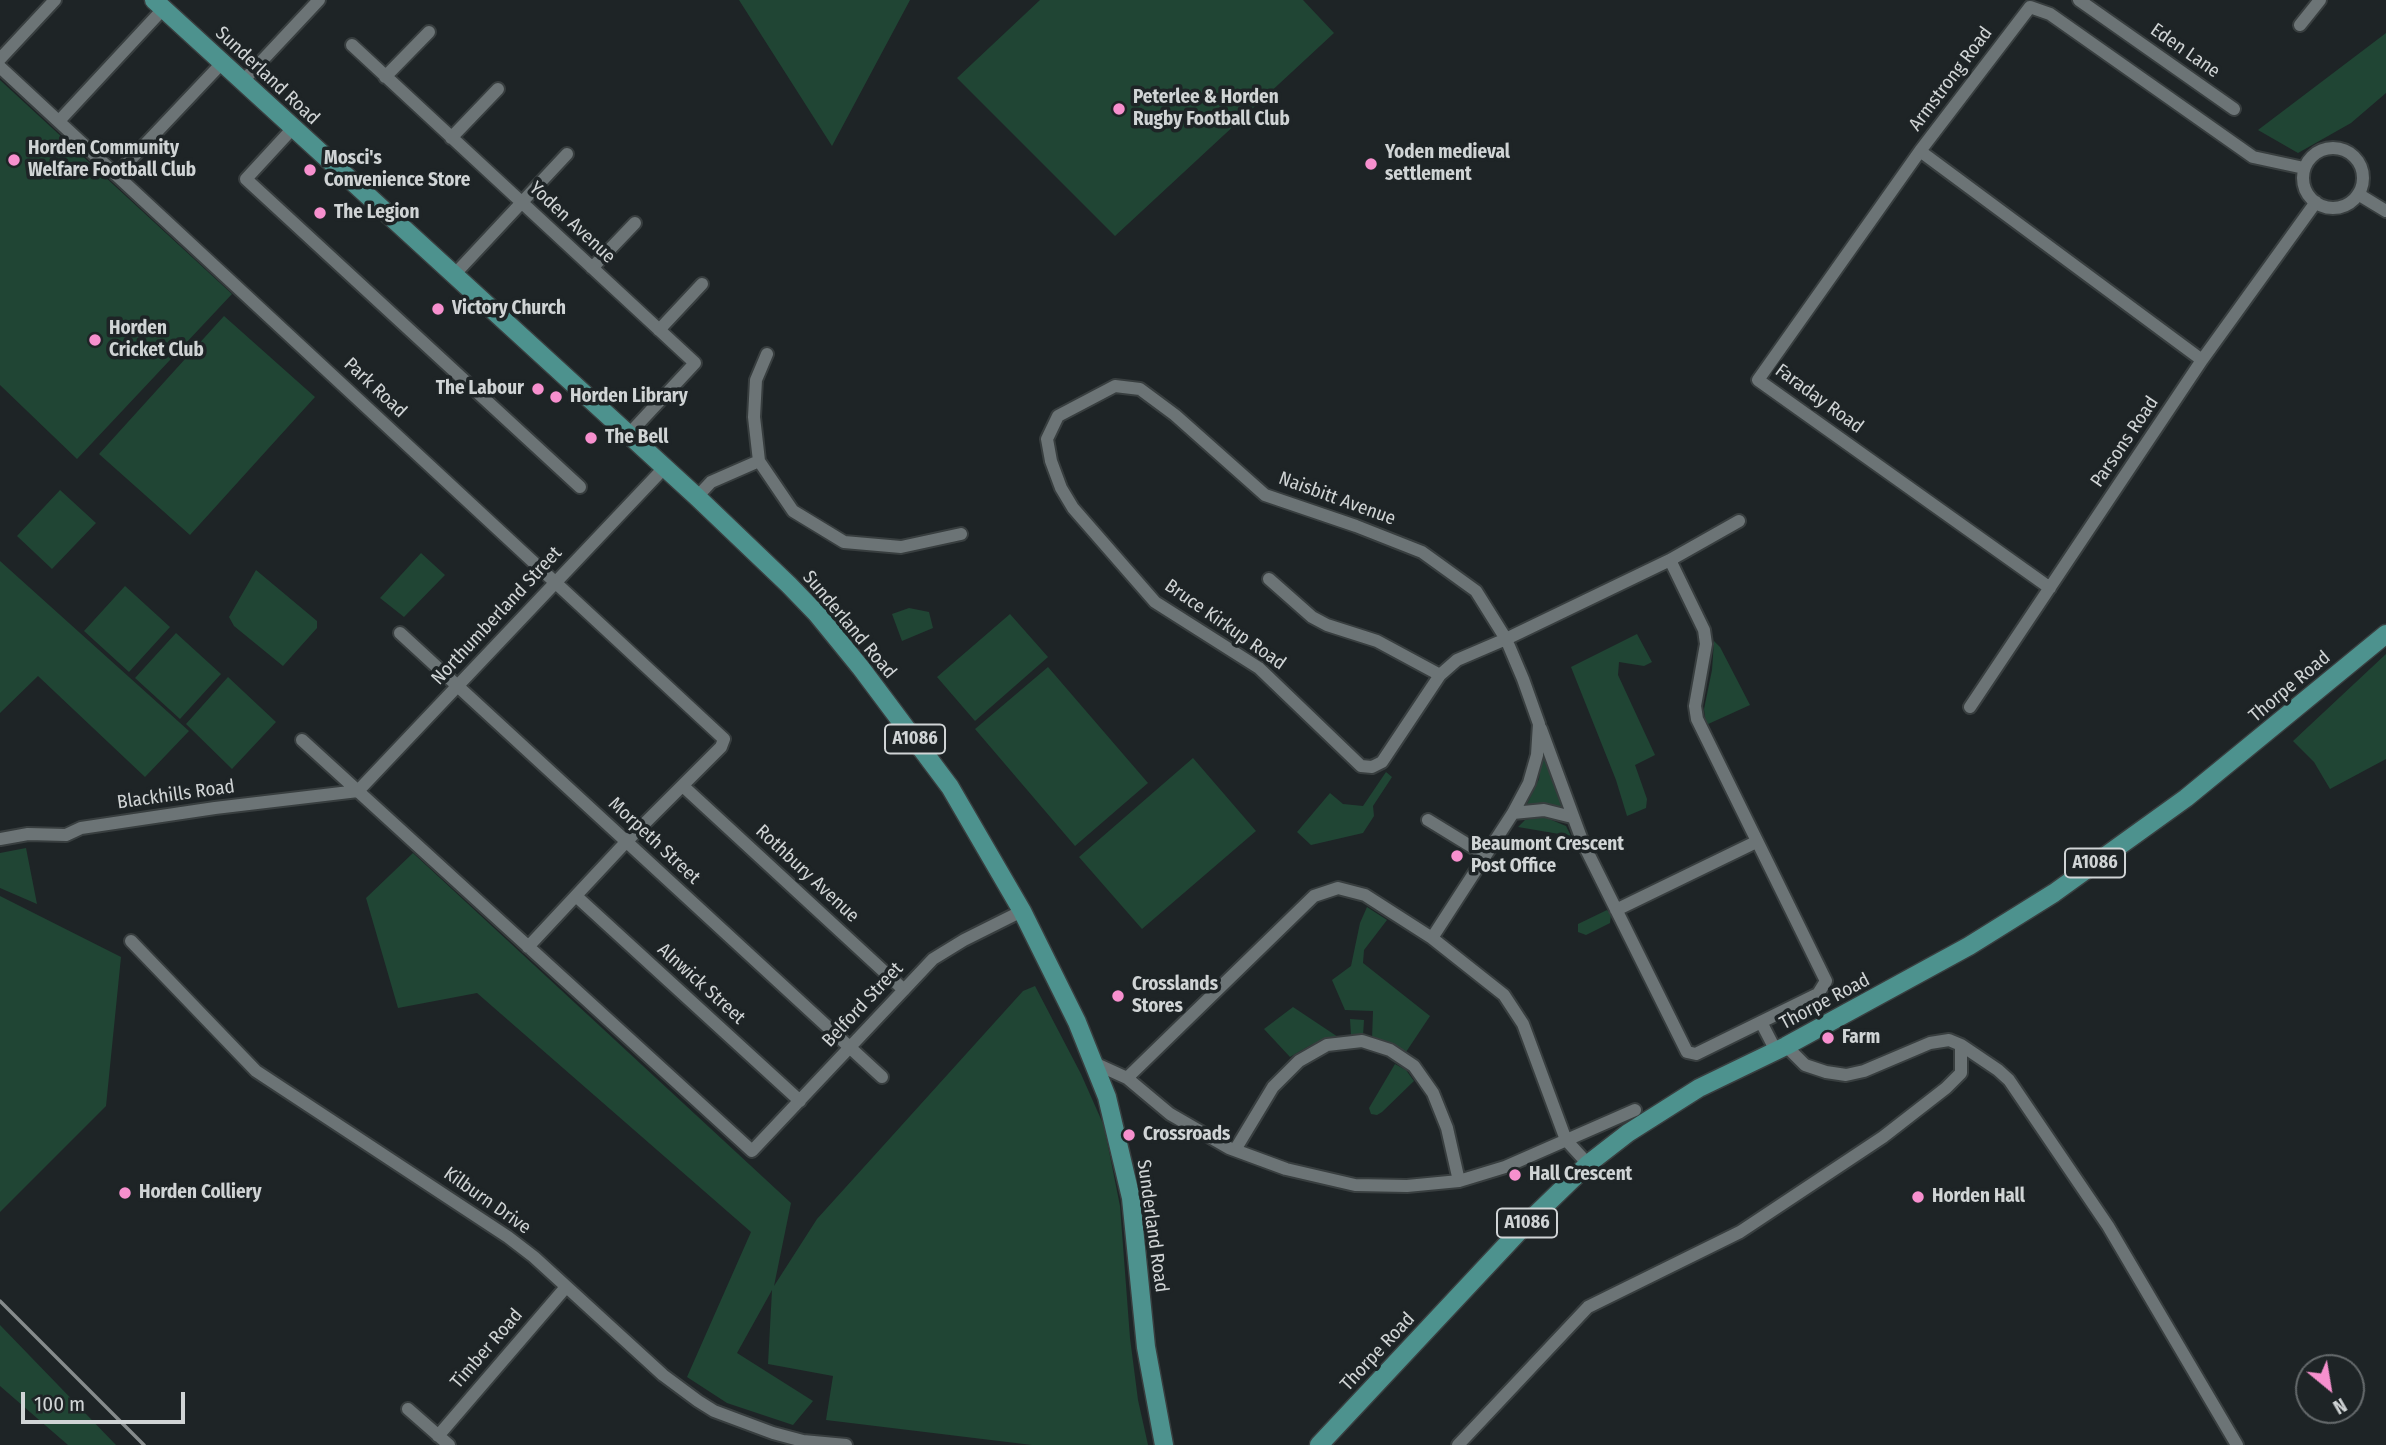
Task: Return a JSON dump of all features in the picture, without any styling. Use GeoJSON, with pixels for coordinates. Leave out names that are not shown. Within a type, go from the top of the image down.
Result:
{"type":"FeatureCollection","features":[{"type":"Feature","properties":{"kind":"main road","name":"Sunderland Road"},"geometry":{"type":"LineString","coordinates":[[159,4],[696,496],[817,614],[950,787],[1022,911],[1066,999],[1107,1097],[1129,1187],[1146,1347],[1164,1445]]}},
{"type":"Feature","properties":{"kind":"main road","name":"Thorpe Road"},"geometry":{"type":"LineString","coordinates":[[1320,1445],[1525,1225],[1588,1164],[1666,1107],[1699,1088],[1781,1049],[1969,946],[2054,893],[2186,798],[2386,634]]}},
{"type":"Feature","properties":{"kind":"street"},"geometry":{"type":"LineString","coordinates":[[0,59],[55,0]]}},
{"type":"Feature","properties":{"kind":"street"},"geometry":{"type":"LineString","coordinates":[[243,81],[319,0]]}},
{"type":"Feature","properties":{"kind":"street","name":"Eden Lane"},"geometry":{"type":"LineString","coordinates":[[2079,0],[2234,108]]}},
{"type":"Feature","properties":{"kind":"street"},"geometry":{"type":"LineString","coordinates":[[2300,25],[2320,0]]}},
{"type":"Feature","properties":{"kind":"street"},"geometry":{"type":"LineString","coordinates":[[59,121],[159,4]]}},
{"type":"Feature","properties":{"kind":"street","name":"Armstrong Road"},"geometry":{"type":"LineString","coordinates":[[2202,360],[1920,151],[2030,7],[2050,13],[2253,157],[2304,169]]}},
{"type":"Feature","properties":{"kind":"street"},"geometry":{"type":"LineString","coordinates":[[385,77],[429,32]]}},
{"type":"Feature","properties":{"kind":"street","name":"Yoden Avenue"},"geometry":{"type":"LineString","coordinates":[[352,45],[695,363],[628,435]]}},
{"type":"Feature","properties":{"kind":"street"},"geometry":{"type":"LineString","coordinates":[[116,175],[222,63]]}},
{"type":"Feature","properties":{"kind":"street","name":"Park Road"},"geometry":{"type":"LineString","coordinates":[[0,67],[724,738],[721,747],[684,787]]}},
{"type":"Feature","properties":{"kind":"street"},"geometry":{"type":"LineString","coordinates":[[452,138],[498,89]]}},
{"type":"Feature","properties":{"kind":"street"},"geometry":{"type":"LineString","coordinates":[[293,128],[246,179],[580,487]]}},
{"type":"Feature","properties":{"kind":"street"},"geometry":{"type":"LineString","coordinates":[[2343,149],[2359,163],[2362,184],[2358,194],[2343,206],[2323,206],[2305,190],[2304,169],[2321,150],[2343,149]]}},
{"type":"Feature","properties":{"kind":"street","name":"Faraday Road"},"geometry":{"type":"LineString","coordinates":[[1920,151],[1758,380],[2050,588]]}},
{"type":"Feature","properties":{"kind":"street"},"geometry":{"type":"LineString","coordinates":[[453,275],[567,154]]}},
{"type":"Feature","properties":{"kind":"street"},"geometry":{"type":"LineString","coordinates":[[2358,194],[2386,211]]}},
{"type":"Feature","properties":{"kind":"street","name":"Parsons Road"},"geometry":{"type":"LineString","coordinates":[[1970,708],[2202,360],[2316,202]]}},
{"type":"Feature","properties":{"kind":"street"},"geometry":{"type":"LineString","coordinates":[[592,268],[635,223]]}},
{"type":"Feature","properties":{"kind":"street"},"geometry":{"type":"LineString","coordinates":[[659,330],[702,284]]}},
{"type":"Feature","properties":{"kind":"street"},"geometry":{"type":"LineString","coordinates":[[767,354],[756,380],[754,417],[759,461],[793,511],[844,542],[901,548],[961,534]]}},
{"type":"Feature","properties":{"kind":"street","name":"Naisbitt Avenue"},"geometry":{"type":"LineString","coordinates":[[1047,439],[1058,416],[1075,406],[1115,386],[1140,389],[1175,415],[1265,495],[1422,551],[1476,591],[1506,639]]}},
{"type":"Feature","properties":{"kind":"street","name":"Bruce Kirkup Road"},"geometry":{"type":"LineString","coordinates":[[1047,439],[1051,461],[1061,488],[1073,508],[1155,602],[1259,668],[1361,766],[1371,767],[1381,762],[1440,675],[1457,660],[1670,560],[1739,521]]}},
{"type":"Feature","properties":{"kind":"street"},"geometry":{"type":"LineString","coordinates":[[696,496],[711,482],[759,461]]}},
{"type":"Feature","properties":{"kind":"street","name":"Northumberland Street"},"geometry":{"type":"LineString","coordinates":[[358,791],[664,468]]}},
{"type":"Feature","properties":{"kind":"street"},"geometry":{"type":"LineString","coordinates":[[1506,639],[1583,843],[1687,1052],[1696,1054],[1818,994],[1826,981],[1697,719],[1695,706],[1706,644],[1704,630],[1670,560]]}},
{"type":"Feature","properties":{"kind":"street"},"geometry":{"type":"LineString","coordinates":[[1269,579],[1312,617],[1327,625],[1377,641],[1440,675]]}},
{"type":"Feature","properties":{"kind":"street","name":"Morpeth Street"},"geometry":{"type":"LineString","coordinates":[[400,633],[882,1077]]}},
{"type":"Feature","properties":{"kind":"street"},"geometry":{"type":"LineString","coordinates":[[1432,938],[1513,813],[1529,783],[1537,755],[1539,724]]}},
{"type":"Feature","properties":{"kind":"street"},"geometry":{"type":"LineString","coordinates":[[303,740],[528,947],[626,842],[684,787]]}},
{"type":"Feature","properties":{"kind":"street","name":"Rothbury Avenue"},"geometry":{"type":"LineString","coordinates":[[684,787],[904,990]]}},
{"type":"Feature","properties":{"kind":"street","name":"Blackhills Road"},"geometry":{"type":"LineString","coordinates":[[0,839],[28,834],[66,835],[81,828],[358,791]]}},
{"type":"Feature","properties":{"kind":"street"},"geometry":{"type":"LineString","coordinates":[[1513,813],[1544,810],[1572,817]]}},
{"type":"Feature","properties":{"kind":"street"},"geometry":{"type":"LineString","coordinates":[[1428,820],[1485,855]]}},
{"type":"Feature","properties":{"kind":"street"},"geometry":{"type":"LineString","coordinates":[[1616,910],[1756,842]]}},
{"type":"Feature","properties":{"kind":"street"},"geometry":{"type":"LineString","coordinates":[[1127,1078],[1314,896],[1338,888],[1364,895],[1432,938],[1504,995],[1523,1024],[1566,1140],[1588,1164]]}},
{"type":"Feature","properties":{"kind":"street","name":"Alnwick Street"},"geometry":{"type":"LineString","coordinates":[[576,896],[800,1101]]}},
{"type":"Feature","properties":{"kind":"street","name":"Belford Street"},"geometry":{"type":"LineString","coordinates":[[528,947],[752,1152],[933,959],[958,943],[1022,911]]}},
{"type":"Feature","properties":{"kind":"street","name":"Kilburn Drive"},"geometry":{"type":"LineString","coordinates":[[131,941],[256,1071],[508,1237],[663,1374],[714,1411],[803,1441],[846,1445]]}},
{"type":"Feature","properties":{"kind":"street"},"geometry":{"type":"LineString","coordinates":[[1761,1022],[1781,1049],[1805,1065],[1826,1072],[1846,1075],[1864,1071],[1930,1043],[1949,1040],[1998,1069],[2009,1080],[2108,1226],[2236,1445]]}},
{"type":"Feature","properties":{"kind":"street"},"geometry":{"type":"LineString","coordinates":[[1235,1150],[1273,1087],[1298,1061],[1327,1045],[1362,1041],[1390,1050],[1414,1066],[1433,1093],[1447,1128],[1459,1181]]}},
{"type":"Feature","properties":{"kind":"street"},"geometry":{"type":"LineString","coordinates":[[1458,1445],[1588,1307],[1740,1232],[1882,1137],[1946,1088],[1961,1073],[1961,1045]]}},
{"type":"Feature","properties":{"kind":"street"},"geometry":{"type":"LineString","coordinates":[[1094,1063],[1127,1078],[1170,1114],[1235,1150],[1286,1169],[1355,1185],[1407,1186],[1459,1181],[1505,1167],[1635,1110]]}},
{"type":"Feature","properties":{"kind":"street","name":"Timber Road"},"geometry":{"type":"LineString","coordinates":[[438,1436],[566,1287]]}},
{"type":"Feature","properties":{"kind":"street"},"geometry":{"type":"LineString","coordinates":[[408,1409],[449,1445]]}},
{"type":"Feature","properties":{"kind":"green space"},"geometry":{"type":"Polygon","coordinates":[[[739,0],[910,0],[832,146],[739,0]]]}},
{"type":"Feature","properties":{"kind":"green space","name":"Peterlee & Horden Rugby Football Club"},"geometry":{"type":"Polygon","coordinates":[[[1040,0],[1303,0],[1334,33],[1115,236],[957,78],[1040,0]]]}},
{"type":"Feature","properties":{"kind":"green space"},"geometry":{"type":"Polygon","coordinates":[[[2386,33],[2386,93],[2351,123],[2298,153],[2258,130],[2386,33]]]}},
{"type":"Feature","properties":{"kind":"green space","name":"Horden Cricket Club"},"geometry":{"type":"Polygon","coordinates":[[[0,80],[232,294],[77,459],[0,385],[0,80]]]}},
{"type":"Feature","properties":{"kind":"green space"},"geometry":{"type":"Polygon","coordinates":[[[224,316],[315,397],[190,535],[99,454],[224,316]]]}},
{"type":"Feature","properties":{"kind":"green space"},"geometry":{"type":"Polygon","coordinates":[[[60,490],[96,523],[52,569],[17,536],[60,490]]]}},
{"type":"Feature","properties":{"kind":"green space"},"geometry":{"type":"Polygon","coordinates":[[[421,553],[445,575],[404,617],[380,598],[421,553]]]}},
{"type":"Feature","properties":{"kind":"green space"},"geometry":{"type":"Polygon","coordinates":[[[0,561],[189,731],[145,777],[38,676],[0,713],[0,561]]]}},
{"type":"Feature","properties":{"kind":"green space"},"geometry":{"type":"Polygon","coordinates":[[[256,570],[317,621],[317,628],[283,666],[234,626],[229,617],[256,570]]]}},
{"type":"Feature","properties":{"kind":"green space"},"geometry":{"type":"Polygon","coordinates":[[[125,586],[170,627],[129,672],[84,631],[125,586]]]}},
{"type":"Feature","properties":{"kind":"green space"},"geometry":{"type":"Polygon","coordinates":[[[909,608],[929,612],[933,628],[902,641],[892,614],[909,608]]]}},
{"type":"Feature","properties":{"kind":"green space"},"geometry":{"type":"Polygon","coordinates":[[[1010,614],[1048,657],[975,721],[937,677],[1010,614]]]}},
{"type":"Feature","properties":{"kind":"green space"},"geometry":{"type":"Polygon","coordinates":[[[176,633],[221,674],[180,719],[135,678],[176,633]]]}},
{"type":"Feature","properties":{"kind":"green space"},"geometry":{"type":"Polygon","coordinates":[[[1637,634],[1652,662],[1644,666],[1619,662],[1618,675],[1655,755],[1635,765],[1647,799],[1646,808],[1627,816],[1616,780],[1571,667],[1637,634]]]}},
{"type":"Feature","properties":{"kind":"green space"},"geometry":{"type":"Polygon","coordinates":[[[1714,641],[1720,647],[1750,705],[1706,725],[1704,709],[1712,670],[1714,641]]]}},
{"type":"Feature","properties":{"kind":"green space"},"geometry":{"type":"Polygon","coordinates":[[[2386,654],[2386,759],[2330,789],[2314,762],[2293,741],[2386,654]]]}},
{"type":"Feature","properties":{"kind":"green space"},"geometry":{"type":"Polygon","coordinates":[[[1048,667],[1148,783],[1075,846],[975,729],[1048,667]]]}},
{"type":"Feature","properties":{"kind":"green space"},"geometry":{"type":"Polygon","coordinates":[[[228,677],[276,722],[232,769],[186,724],[228,677]]]}},
{"type":"Feature","properties":{"kind":"green space"},"geometry":{"type":"Polygon","coordinates":[[[1542,751],[1563,807],[1526,806],[1539,779],[1542,751]]]}},
{"type":"Feature","properties":{"kind":"green space"},"geometry":{"type":"Polygon","coordinates":[[[1193,758],[1256,831],[1142,929],[1079,857],[1193,758]]]}},
{"type":"Feature","properties":{"kind":"green space"},"geometry":{"type":"Polygon","coordinates":[[[1386,772],[1392,777],[1373,806],[1374,816],[1363,833],[1311,845],[1297,832],[1330,793],[1343,804],[1363,806],[1386,772]]]}},
{"type":"Feature","properties":{"kind":"green space"},"geometry":{"type":"Polygon","coordinates":[[[1542,816],[1566,826],[1571,836],[1518,827],[1525,820],[1542,816]]]}},
{"type":"Feature","properties":{"kind":"green space"},"geometry":{"type":"Polygon","coordinates":[[[26,848],[37,904],[0,888],[0,853],[26,848]]]}},
{"type":"Feature","properties":{"kind":"green space"},"geometry":{"type":"Polygon","coordinates":[[[413,853],[791,1203],[774,1286],[817,1219],[1023,991],[1035,986],[1081,1074],[1104,1126],[1120,1206],[1130,1338],[1138,1400],[1148,1445],[1032,1445],[826,1420],[833,1376],[768,1364],[772,1290],[737,1353],[813,1401],[793,1425],[727,1403],[687,1377],[751,1232],[477,993],[398,1008],[366,898],[413,853]]]}},
{"type":"Feature","properties":{"kind":"green space"},"geometry":{"type":"Polygon","coordinates":[[[0,896],[121,957],[106,1106],[0,1212],[0,896]]]}},
{"type":"Feature","properties":{"kind":"green space"},"geometry":{"type":"Polygon","coordinates":[[[1367,907],[1387,920],[1364,950],[1363,963],[1430,1016],[1406,1052],[1372,1039],[1373,1011],[1345,1010],[1332,980],[1351,966],[1360,923],[1367,907]]]}},
{"type":"Feature","properties":{"kind":"green space"},"geometry":{"type":"Polygon","coordinates":[[[1607,910],[1611,914],[1610,923],[1586,935],[1578,932],[1578,924],[1607,910]]]}},
{"type":"Feature","properties":{"kind":"green space"},"geometry":{"type":"Polygon","coordinates":[[[1293,1007],[1338,1037],[1311,1045],[1290,1057],[1264,1029],[1293,1007]]]}},
{"type":"Feature","properties":{"kind":"green space"},"geometry":{"type":"Polygon","coordinates":[[[1350,1019],[1364,1020],[1363,1036],[1351,1035],[1350,1019]]]}},
{"type":"Feature","properties":{"kind":"green space"},"geometry":{"type":"Polygon","coordinates":[[[1395,1064],[1406,1070],[1414,1081],[1382,1112],[1371,1114],[1369,1108],[1395,1064]]]}},
{"type":"Feature","properties":{"kind":"green space"},"geometry":{"type":"Polygon","coordinates":[[[0,1325],[116,1445],[68,1445],[0,1386],[0,1325]]]}},
{"type":"Feature","properties":{"kind":"railway"},"geometry":{"type":"LineString","coordinates":[[0,1301],[144,1445]]}},
{"type":"Feature","properties":{"kind":"place","name":"Peterlee & Horden Rugby Football Club"},"geometry":{"type":"Point","coordinates":[1119,109]}},
{"type":"Feature","properties":{"kind":"place","name":"Horden Community Welfare Football Club"},"geometry":{"type":"Point","coordinates":[14,160]}},
{"type":"Feature","properties":{"kind":"place","name":"Yoden medieval settlement"},"geometry":{"type":"Point","coordinates":[1371,164]}},
{"type":"Feature","properties":{"kind":"place","name":"Mosci's Convenience Store"},"geometry":{"type":"Point","coordinates":[310,170]}},
{"type":"Feature","properties":{"kind":"place","name":"The Legion"},"geometry":{"type":"Point","coordinates":[320,213]}},
{"type":"Feature","properties":{"kind":"place","name":"Victory Church"},"geometry":{"type":"Point","coordinates":[438,309]}},
{"type":"Feature","properties":{"kind":"place","name":"Horden Cricket Club"},"geometry":{"type":"Point","coordinates":[95,340]}},
{"type":"Feature","properties":{"kind":"place","name":"The Labour"},"geometry":{"type":"Point","coordinates":[538,389]}},
{"type":"Feature","properties":{"kind":"place","name":"Horden Library"},"geometry":{"type":"Point","coordinates":[556,397]}},
{"type":"Feature","properties":{"kind":"place","name":"The Bell"},"geometry":{"type":"Point","coordinates":[591,438]}},
{"type":"Feature","properties":{"kind":"place","name":"Beaumont Crescent Post Office"},"geometry":{"type":"Point","coordinates":[1457,856]}},
{"type":"Feature","properties":{"kind":"place","name":"Crosslands Stores"},"geometry":{"type":"Point","coordinates":[1118,996]}},
{"type":"Feature","properties":{"kind":"place","name":"Farm"},"geometry":{"type":"Point","coordinates":[1828,1038]}},
{"type":"Feature","properties":{"kind":"place","name":"Crossroads"},"geometry":{"type":"Point","coordinates":[1129,1135]}},
{"type":"Feature","properties":{"kind":"place","name":"Hall Crescent"},"geometry":{"type":"Point","coordinates":[1515,1175]}},
{"type":"Feature","properties":{"kind":"place","name":"Horden Colliery"},"geometry":{"type":"Point","coordinates":[125,1193]}},
{"type":"Feature","properties":{"kind":"place","name":"Horden Hall"},"geometry":{"type":"Point","coordinates":[1918,1197]}}]}
